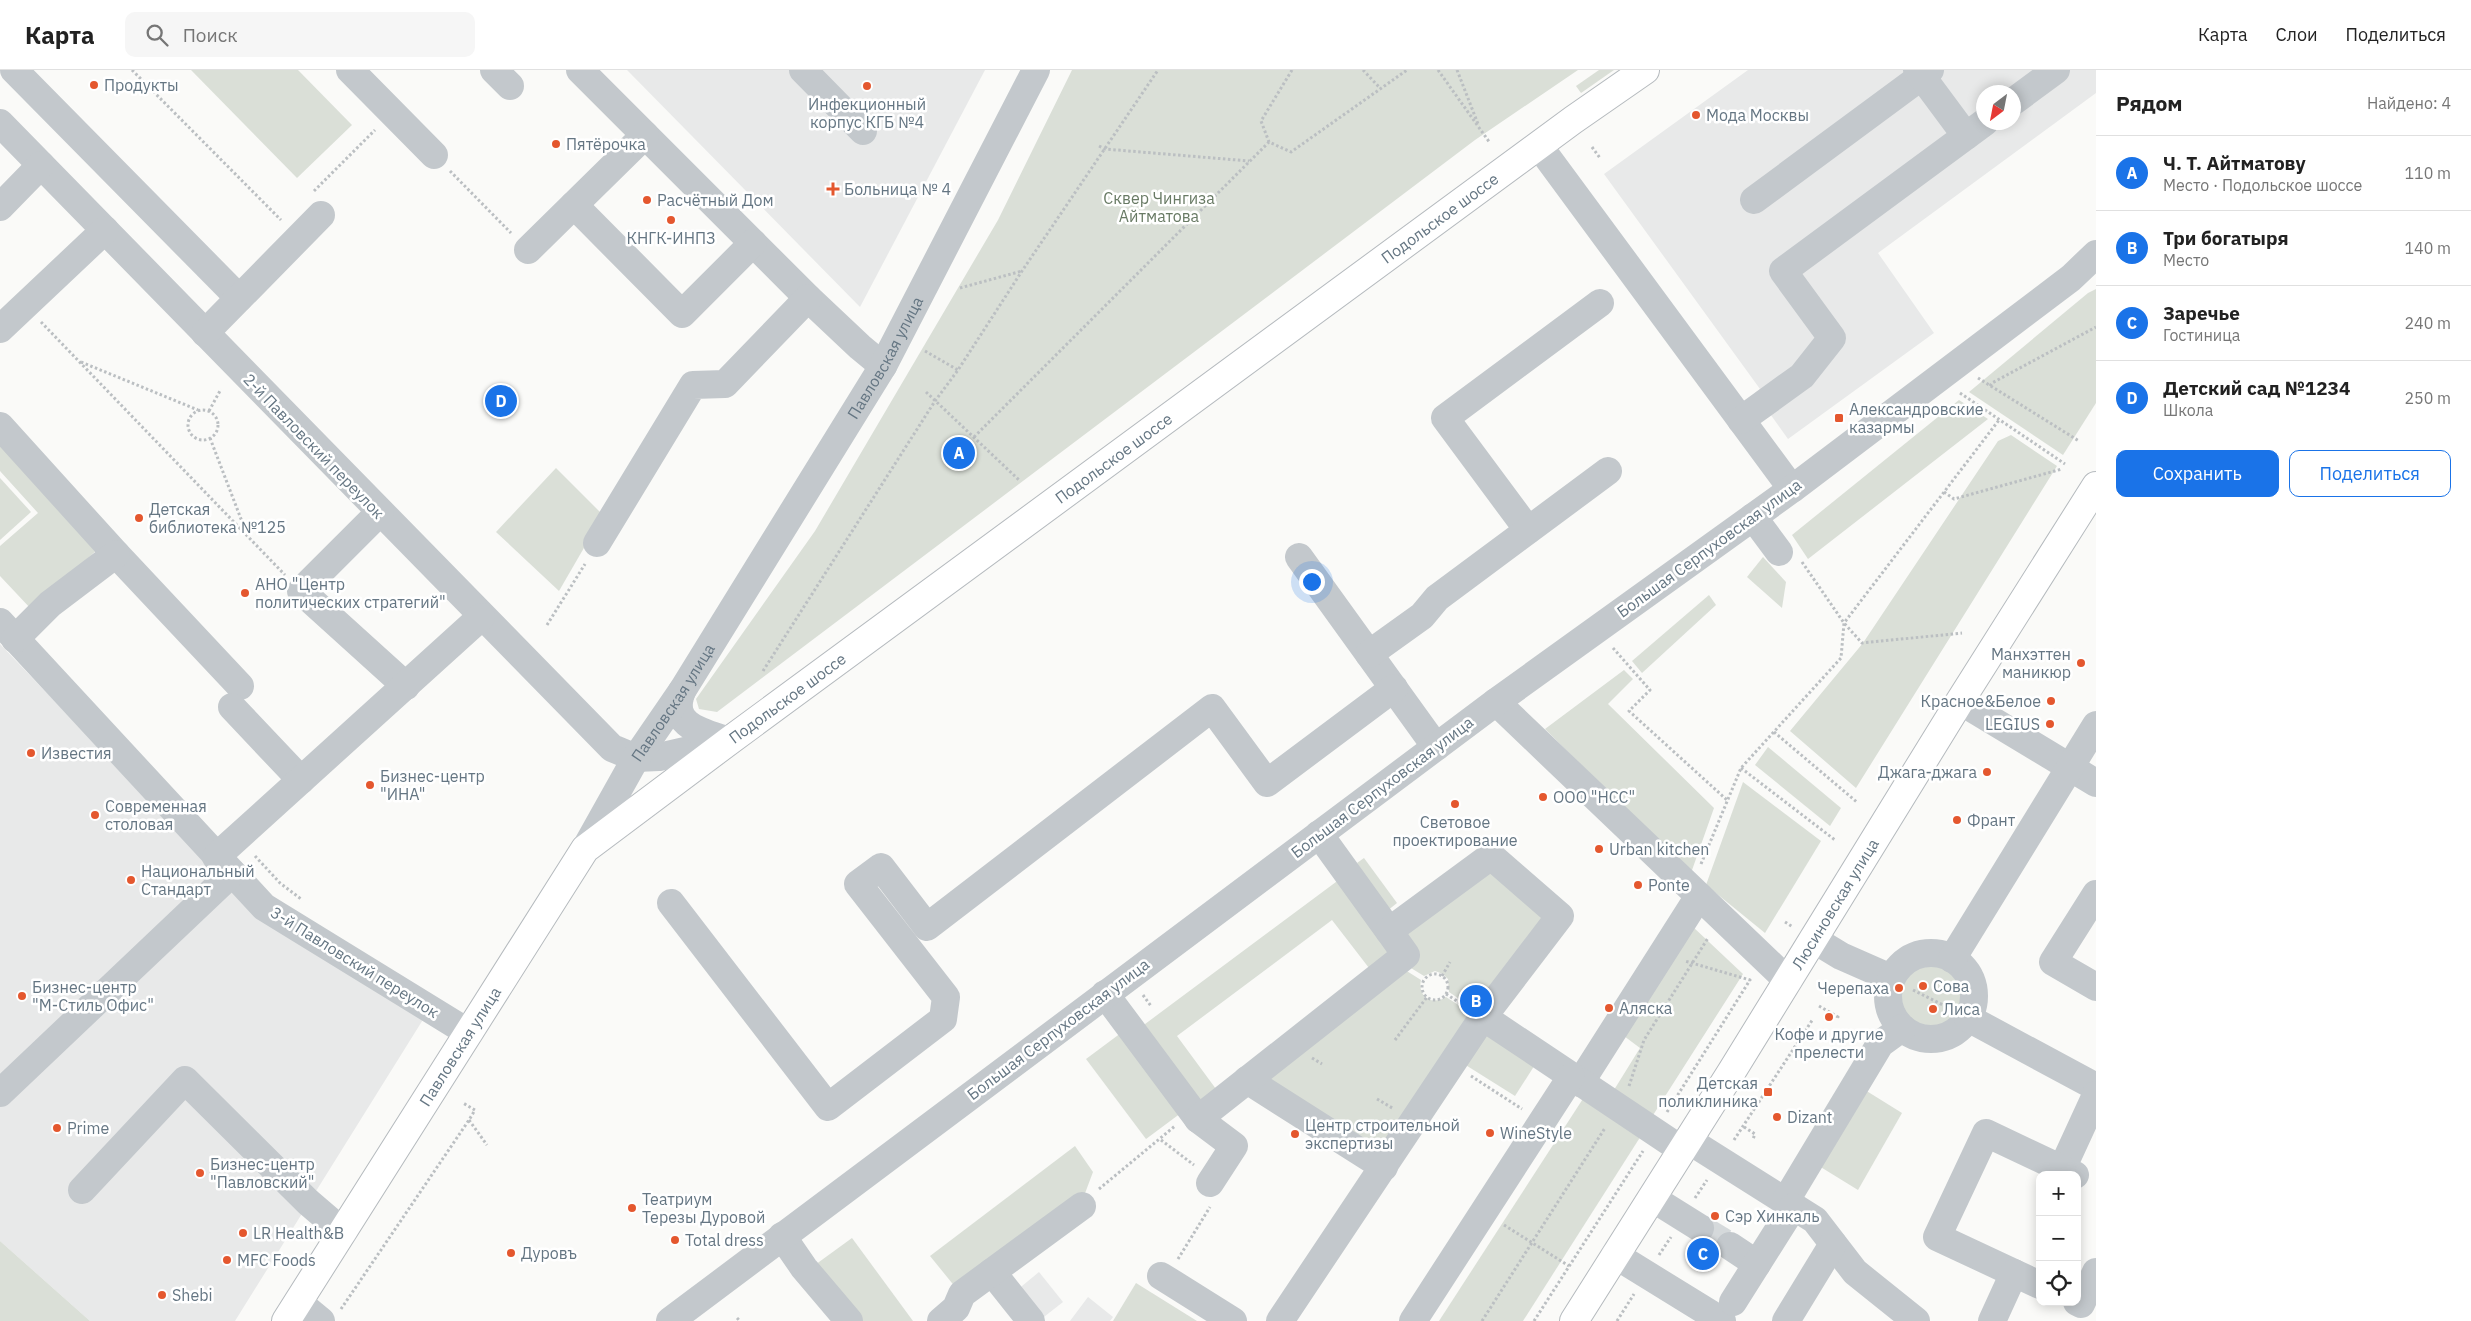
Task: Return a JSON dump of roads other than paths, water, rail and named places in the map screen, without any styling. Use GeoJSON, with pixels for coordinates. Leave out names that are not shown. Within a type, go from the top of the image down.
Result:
{"type":"FeatureCollection","features":[{"type":"Feature","properties":{"kind":"main road","name":"Подольское шоссе"},"geometry":{"type":"LineString","coordinates":[[585,849],[728,740],[1645,70]]}},
{"type":"Feature","properties":{"kind":"main road","name":"Люсиновская улица"},"geometry":{"type":"LineString","coordinates":[[1574,1321],[2096,486]]}},
{"type":"Feature","properties":{"kind":"main road","name":"Павловская улица"},"geometry":{"type":"LineString","coordinates":[[292,1312],[585,849]]}},
{"type":"Feature","properties":{"kind":"street"},"geometry":{"type":"LineString","coordinates":[[14,70],[239,298]]}},
{"type":"Feature","properties":{"kind":"street"},"geometry":{"type":"LineString","coordinates":[[350,70],[434,155]]}},
{"type":"Feature","properties":{"kind":"street"},"geometry":{"type":"LineString","coordinates":[[580,70],[808,298],[860,348],[883,366]]}},
{"type":"Feature","properties":{"kind":"street"},"geometry":{"type":"LineString","coordinates":[[803,70],[863,131]]}},
{"type":"Feature","properties":{"kind":"street","name":"Павловская улица"},"geometry":{"type":"LineString","coordinates":[[585,849],[636,758],[682,691],[883,366],[1036,70]]}},
{"type":"Feature","properties":{"kind":"street"},"geometry":{"type":"LineString","coordinates":[[2021,96],[2056,70]]}},
{"type":"Feature","properties":{"kind":"street"},"geometry":{"type":"LineString","coordinates":[[1741,420],[1802,376],[1832,338],[1783,271],[1975,129],[1923,72],[1754,200]]}},
{"type":"Feature","properties":{"kind":"street","name":"2-й Павловский переулок"},"geometry":{"type":"LineString","coordinates":[[0,123],[481,617],[612,748],[636,758]]}},
{"type":"Feature","properties":{"kind":"street"},"geometry":{"type":"LineString","coordinates":[[528,250],[644,135]]}},
{"type":"Feature","properties":{"kind":"street"},"geometry":{"type":"LineString","coordinates":[[1539,146],[1792,489]]}},
{"type":"Feature","properties":{"kind":"street"},"geometry":{"type":"LineString","coordinates":[[0,207],[41,165]]}},
{"type":"Feature","properties":{"kind":"street"},"geometry":{"type":"LineString","coordinates":[[574,205],[682,314],[753,243]]}},
{"type":"Feature","properties":{"kind":"street"},"geometry":{"type":"LineString","coordinates":[[205,333],[321,215]]}},
{"type":"Feature","properties":{"kind":"street"},"geometry":{"type":"LineString","coordinates":[[0,329],[104,230]]}},
{"type":"Feature","properties":{"kind":"street","name":"Большая Серпуховская улица"},"geometry":{"type":"LineString","coordinates":[[670,1321],[1496,702],[1792,489],[2071,278],[2096,254]]}},
{"type":"Feature","properties":{"kind":"street"},"geometry":{"type":"LineString","coordinates":[[2071,278],[2096,267]]}},
{"type":"Feature","properties":{"kind":"street"},"geometry":{"type":"LineString","coordinates":[[598,544],[692,386],[725,384],[808,298]]}},
{"type":"Feature","properties":{"kind":"street"},"geometry":{"type":"LineString","coordinates":[[1528,530],[1445,418],[1600,303]]}},
{"type":"Feature","properties":{"kind":"street"},"geometry":{"type":"LineString","coordinates":[[0,426],[116,554],[236,696],[301,780]]}},
{"type":"Feature","properties":{"kind":"street"},"geometry":{"type":"LineString","coordinates":[[1370,654],[1422,616],[1437,598],[1608,471]]}},
{"type":"Feature","properties":{"kind":"street"},"geometry":{"type":"LineString","coordinates":[[380,512],[301,591],[406,686]]}},
{"type":"Feature","properties":{"kind":"street"},"geometry":{"type":"LineString","coordinates":[[1753,517],[1789,555]]}},
{"type":"Feature","properties":{"kind":"street"},"geometry":{"type":"LineString","coordinates":[[8,630],[50,604],[116,554]]}},
{"type":"Feature","properties":{"kind":"street"},"geometry":{"type":"LineString","coordinates":[[1299,557],[1436,747]]}},
{"type":"Feature","properties":{"kind":"street"},"geometry":{"type":"LineString","coordinates":[[0,1093],[224,865],[301,780],[481,617]]}},
{"type":"Feature","properties":{"kind":"street","name":"3-й Павловский переулок"},"geometry":{"type":"LineString","coordinates":[[8,630],[264,906],[469,1033]]}},
{"type":"Feature","properties":{"kind":"street"},"geometry":{"type":"LineString","coordinates":[[670,903],[828,1107],[943,1019],[946,998],[858,884],[881,867],[927,927],[1212,708],[1267,782],[1394,688]]}},
{"type":"Feature","properties":{"kind":"street"},"geometry":{"type":"LineString","coordinates":[[682,691],[678,707],[680,716],[686,723],[728,740]]}},
{"type":"Feature","properties":{"kind":"street"},"geometry":{"type":"LineString","coordinates":[[1960,701],[2096,783]]}},
{"type":"Feature","properties":{"kind":"street"},"geometry":{"type":"LineString","coordinates":[[1496,702],[1788,981]]}},
{"type":"Feature","properties":{"kind":"street"},"geometry":{"type":"LineString","coordinates":[[1952,959],[2096,725]]}},
{"type":"Feature","properties":{"kind":"street"},"geometry":{"type":"LineString","coordinates":[[636,758],[659,757],[728,740]]}},
{"type":"Feature","properties":{"kind":"street"},"geometry":{"type":"LineString","coordinates":[[1195,1114],[1247,1080],[1406,954],[1319,834]]}},
{"type":"Feature","properties":{"kind":"street"},"geometry":{"type":"LineString","coordinates":[[1280,1321],[1483,1017],[1560,916],[1491,856],[1389,931]]}},
{"type":"Feature","properties":{"kind":"street"},"geometry":{"type":"LineString","coordinates":[[1413,1321],[1542,1121],[1575,1080],[1662,954],[1696,892]]}},
{"type":"Feature","properties":{"kind":"street"},"geometry":{"type":"LineString","coordinates":[[2096,894],[2053,962],[2096,987]]}},
{"type":"Feature","properties":{"kind":"street"},"geometry":{"type":"LineString","coordinates":[[1813,939],[1841,956],[1892,978]]}},
{"type":"Feature","properties":{"kind":"street"},"geometry":{"type":"LineString","coordinates":[[1924,954],[1939,954],[1952,959],[1970,979],[1973,1005],[1968,1018],[1960,1028],[1938,1039],[1925,1039],[1913,1035],[1902,1028],[1894,1018],[1888,1005],[1888,992],[1892,978],[1905,962],[1924,954]]}},
{"type":"Feature","properties":{"kind":"street"},"geometry":{"type":"LineString","coordinates":[[1105,994],[1195,1114],[1234,1146],[1211,1181]]}},
{"type":"Feature","properties":{"kind":"street"},"geometry":{"type":"LineString","coordinates":[[1483,1017],[1618,1108],[1815,1220],[1855,1272],[1916,1321]]}},
{"type":"Feature","properties":{"kind":"street"},"geometry":{"type":"LineString","coordinates":[[1968,1018],[2096,1087]]}},
{"type":"Feature","properties":{"kind":"street"},"geometry":{"type":"LineString","coordinates":[[1615,1256],[1727,1312],[1757,1264],[1880,1044],[1902,1028]]}},
{"type":"Feature","properties":{"kind":"street"},"geometry":{"type":"LineString","coordinates":[[82,1190],[185,1080],[308,1202],[343,1232]]}},
{"type":"Feature","properties":{"kind":"street"},"geometry":{"type":"LineString","coordinates":[[1247,1080],[1384,1167]]}},
{"type":"Feature","properties":{"kind":"street"},"geometry":{"type":"LineString","coordinates":[[2072,1171],[2096,1095]]}},
{"type":"Feature","properties":{"kind":"street"},"geometry":{"type":"LineString","coordinates":[[2036,1283],[1937,1238],[1986,1134],[2067,1171]]}},
{"type":"Feature","properties":{"kind":"street"},"geometry":{"type":"LineString","coordinates":[[2081,1177],[2096,1184]]}},
{"type":"Feature","properties":{"kind":"street"},"geometry":{"type":"LineString","coordinates":[[1652,1198],[1700,1228]]}},
{"type":"Feature","properties":{"kind":"street"},"geometry":{"type":"LineString","coordinates":[[941,1321],[956,1308],[962,1294],[1082,1206]]}},
{"type":"Feature","properties":{"kind":"street"},"geometry":{"type":"LineString","coordinates":[[782,1236],[804,1268],[849,1321]]}},
{"type":"Feature","properties":{"kind":"street"},"geometry":{"type":"LineString","coordinates":[[1786,1321],[1833,1244]]}},
{"type":"Feature","properties":{"kind":"street"},"geometry":{"type":"LineString","coordinates":[[1730,1246],[1757,1264]]}},
{"type":"Feature","properties":{"kind":"street"},"geometry":{"type":"LineString","coordinates":[[992,1272],[1031,1321]]}},
{"type":"Feature","properties":{"kind":"street"},"geometry":{"type":"LineString","coordinates":[[2081,1304],[2096,1272]]}},
{"type":"Feature","properties":{"kind":"street"},"geometry":{"type":"LineString","coordinates":[[1992,1321],[2014,1273]]}},
{"type":"Feature","properties":{"kind":"street"},"geometry":{"type":"LineString","coordinates":[[1163,1278],[1223,1308]]}},
{"type":"Feature","properties":{"kind":"street"},"geometry":{"type":"LineString","coordinates":[[292,1312],[330,1317]]}},
{"type":"Feature","properties":{"kind":"tunnel"},"geometry":{"type":"LineString","coordinates":[[1700,1228],[1730,1246]]}},
{"type":"Feature","properties":{"kind":"place","name":"Продукты"},"geometry":{"type":"Point","coordinates":[94,85]}},
{"type":"Feature","properties":{"kind":"place","name":"Инфекционный корпус КГБ №4"},"geometry":{"type":"Point","coordinates":[867,86]}},
{"type":"Feature","properties":{"kind":"place","name":"Мода Москвы"},"geometry":{"type":"Point","coordinates":[1696,115]}},
{"type":"Feature","properties":{"kind":"place","name":"Пятёрочка"},"geometry":{"type":"Point","coordinates":[556,144]}},
{"type":"Feature","properties":{"kind":"place","name":"Больница № 4"},"geometry":{"type":"Point","coordinates":[833,189]}},
{"type":"Feature","properties":{"kind":"place","name":"Расчётный Дом"},"geometry":{"type":"Point","coordinates":[647,200]}},
{"type":"Feature","properties":{"kind":"place","name":"КНГК-ИНПЗ"},"geometry":{"type":"Point","coordinates":[671,220]}},
{"type":"Feature","properties":{"kind":"place","name":"Детский сад №1234"},"geometry":{"type":"Point","coordinates":[501,401]}},
{"type":"Feature","properties":{"kind":"place","name":"Александровские казармы"},"geometry":{"type":"Point","coordinates":[1839,418]}},
{"type":"Feature","properties":{"kind":"place","name":"Ч. Т. Айтматову"},"geometry":{"type":"Point","coordinates":[959,453]}},
{"type":"Feature","properties":{"kind":"place","name":"Детская библиотека №125"},"geometry":{"type":"Point","coordinates":[139,518]}},
{"type":"Feature","properties":{"kind":"place","name":"АНО \"Центр политических стратегий\""},"geometry":{"type":"Point","coordinates":[245,593]}},
{"type":"Feature","properties":{"kind":"place","name":"Манхэттен маникюр"},"geometry":{"type":"Point","coordinates":[2081,663]}},
{"type":"Feature","properties":{"kind":"place","name":"Красное&Белое"},"geometry":{"type":"Point","coordinates":[2051,701]}},
{"type":"Feature","properties":{"kind":"place","name":"LEGIUS"},"geometry":{"type":"Point","coordinates":[2050,724]}},
{"type":"Feature","properties":{"kind":"place","name":"Известия"},"geometry":{"type":"Point","coordinates":[31,753]}},
{"type":"Feature","properties":{"kind":"place","name":"Джага-джага"},"geometry":{"type":"Point","coordinates":[1987,772]}},
{"type":"Feature","properties":{"kind":"place","name":"Бизнес-центр \"ИНА\""},"geometry":{"type":"Point","coordinates":[370,785]}},
{"type":"Feature","properties":{"kind":"place","name":"ООО \"НСС\""},"geometry":{"type":"Point","coordinates":[1543,797]}},
{"type":"Feature","properties":{"kind":"place","name":"Световое проектирование"},"geometry":{"type":"Point","coordinates":[1455,804]}},
{"type":"Feature","properties":{"kind":"place","name":"Современная столовая"},"geometry":{"type":"Point","coordinates":[95,815]}},
{"type":"Feature","properties":{"kind":"place","name":"Франт"},"geometry":{"type":"Point","coordinates":[1957,820]}},
{"type":"Feature","properties":{"kind":"place","name":"Urban kitchen"},"geometry":{"type":"Point","coordinates":[1599,849]}},
{"type":"Feature","properties":{"kind":"place","name":"Национальный Стандарт"},"geometry":{"type":"Point","coordinates":[131,880]}},
{"type":"Feature","properties":{"kind":"place","name":"Ponte"},"geometry":{"type":"Point","coordinates":[1638,885]}},
{"type":"Feature","properties":{"kind":"place","name":"Сова"},"geometry":{"type":"Point","coordinates":[1923,986]}},
{"type":"Feature","properties":{"kind":"place","name":"Черепаха"},"geometry":{"type":"Point","coordinates":[1899,988]}},
{"type":"Feature","properties":{"kind":"place","name":"Бизнес-центр \"М-Стиль Офис\""},"geometry":{"type":"Point","coordinates":[22,996]}},
{"type":"Feature","properties":{"kind":"place","name":"Три богатыря"},"geometry":{"type":"Point","coordinates":[1476,1001]}},
{"type":"Feature","properties":{"kind":"place","name":"Аляска"},"geometry":{"type":"Point","coordinates":[1609,1008]}},
{"type":"Feature","properties":{"kind":"place","name":"Лиса"},"geometry":{"type":"Point","coordinates":[1933,1009]}},
{"type":"Feature","properties":{"kind":"place","name":"Кофе и другие прелести"},"geometry":{"type":"Point","coordinates":[1829,1017]}},
{"type":"Feature","properties":{"kind":"place","name":"Детская поликлиника"},"geometry":{"type":"Point","coordinates":[1768,1092]}},
{"type":"Feature","properties":{"kind":"place","name":"Dizant"},"geometry":{"type":"Point","coordinates":[1777,1117]}},
{"type":"Feature","properties":{"kind":"place","name":"Prime"},"geometry":{"type":"Point","coordinates":[57,1128]}},
{"type":"Feature","properties":{"kind":"place","name":"WineStyle"},"geometry":{"type":"Point","coordinates":[1490,1133]}},
{"type":"Feature","properties":{"kind":"place","name":"Центр строительной экспертизы"},"geometry":{"type":"Point","coordinates":[1295,1134]}},
{"type":"Feature","properties":{"kind":"place","name":"Бизнес-центр \"Павловский\""},"geometry":{"type":"Point","coordinates":[200,1173]}},
{"type":"Feature","properties":{"kind":"place","name":"Театриум Терезы Дуровой"},"geometry":{"type":"Point","coordinates":[632,1208]}},
{"type":"Feature","properties":{"kind":"place","name":"Сэр Хинкаль"},"geometry":{"type":"Point","coordinates":[1715,1216]}},
{"type":"Feature","properties":{"kind":"place","name":"LR Health&B"},"geometry":{"type":"Point","coordinates":[243,1233]}},
{"type":"Feature","properties":{"kind":"place","name":"Total dress"},"geometry":{"type":"Point","coordinates":[675,1240]}},
{"type":"Feature","properties":{"kind":"place","name":"Дуровъ"},"geometry":{"type":"Point","coordinates":[511,1253]}},
{"type":"Feature","properties":{"kind":"place","name":"Заречье"},"geometry":{"type":"Point","coordinates":[1703,1254]}},
{"type":"Feature","properties":{"kind":"place","name":"MFC Foods"},"geometry":{"type":"Point","coordinates":[227,1260]}},
{"type":"Feature","properties":{"kind":"place","name":"Shebi"},"geometry":{"type":"Point","coordinates":[162,1295]}},
{"type":"Feature","properties":{"kind":"park label","name":"Сквер Чингиза Айтматова"},"geometry":{"type":"Point","coordinates":[1159,207]}}]}
